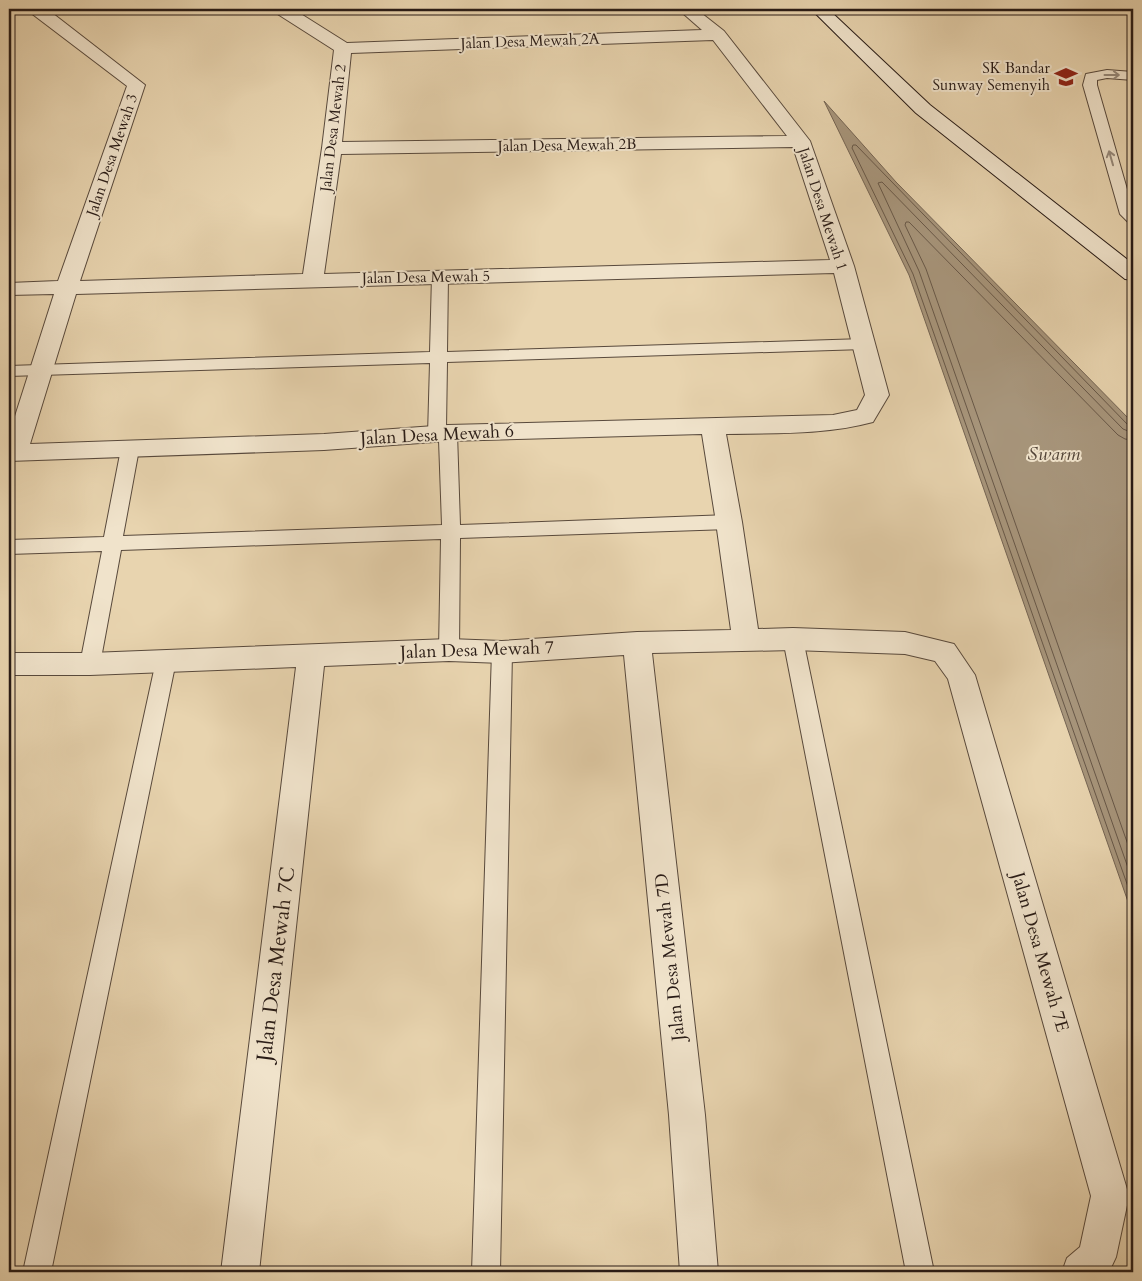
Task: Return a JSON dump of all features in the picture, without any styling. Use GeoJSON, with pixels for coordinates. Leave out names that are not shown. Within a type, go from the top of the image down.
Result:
{"type":"FeatureCollection","features":[{"type":"Feature","properties":{"kind":"street","name":"Jalan Desa Mewah 3"},"geometry":{"type":"LineString","coordinates":[[36,9],[136,85],[67,287]]}},
{"type":"Feature","properties":{"kind":"street","name":"Jalan Desa Mewah 2"},"geometry":{"type":"LineString","coordinates":[[282,9],[343,48],[332,148],[313,279]]}},
{"type":"Feature","properties":{"kind":"street","name":"Jalan Desa Mewah 1"},"geometry":{"type":"LineString","coordinates":[[686,9],[718,35],[801,142],[843,266],[877,395],[865,416]]}},
{"type":"Feature","properties":{"kind":"street"},"geometry":{"type":"LineString","coordinates":[[819,9],[923,109],[1133,274]]}},
{"type":"Feature","properties":{"kind":"street","name":"Jalan Desa Mewah 2A"},"geometry":{"type":"LineString","coordinates":[[343,48],[718,35]]}},
{"type":"Feature","properties":{"kind":"street","name":"Jalan Desa Mewah 2B"},"geometry":{"type":"LineString","coordinates":[[332,148],[801,142]]}},
{"type":"Feature","properties":{"kind":"street","name":"Jalan Desa Mewah 5"},"geometry":{"type":"LineString","coordinates":[[9,289],[313,279],[843,266]]}},
{"type":"Feature","properties":{"kind":"street"},"geometry":{"type":"LineString","coordinates":[[12,453],[42,370],[67,287]]}},
{"type":"Feature","properties":{"kind":"street","name":"Jalan Desa Mewah 6"},"geometry":{"type":"LineString","coordinates":[[12,453],[324,442],[443,434],[833,423],[865,416]]}},
{"type":"Feature","properties":{"kind":"street"},"geometry":{"type":"LineString","coordinates":[[712,425],[729,522],[746,641]]}},
{"type":"Feature","properties":{"kind":"street","name":"Jalan Desa Mewah 7"},"geometry":{"type":"LineString","coordinates":[[9,664],[90,664],[449,650],[502,652],[637,643],[794,639],[905,643],[944,652]]}},
{"type":"Feature","properties":{"kind":"street","name":"Jalan Desa Mewah 7D"},"geometry":{"type":"LineString","coordinates":[[637,643],[687,1115],[699,1272]]}},
{"type":"Feature","properties":{"kind":"street","name":"Jalan Desa Mewah 7E"},"geometry":{"type":"LineString","coordinates":[[944,652],[961,676],[1110,1196],[1089,1265]]}},
{"type":"Feature","properties":{"kind":"street","name":"Jalan Desa Mewah 7C"},"geometry":{"type":"LineString","coordinates":[[240,1272],[312,655]]}},
{"type":"Feature","properties":{"kind":"lane"},"geometry":{"type":"LineString","coordinates":[[1133,76],[1108,74],[1091,78],[1090,85],[1127,214],[1133,219]]}},
{"type":"Feature","properties":{"kind":"lane"},"geometry":{"type":"LineString","coordinates":[[440,276],[438,356],[451,530],[449,650]]}},
{"type":"Feature","properties":{"kind":"lane"},"geometry":{"type":"LineString","coordinates":[[9,371],[864,344]]}},
{"type":"Feature","properties":{"kind":"lane"},"geometry":{"type":"LineString","coordinates":[[90,664],[130,449]]}},
{"type":"Feature","properties":{"kind":"lane"},"geometry":{"type":"LineString","coordinates":[[9,547],[451,530],[729,522]]}},
{"type":"Feature","properties":{"kind":"lane"},"geometry":{"type":"LineString","coordinates":[[794,639],[920,1272]]}},
{"type":"Feature","properties":{"kind":"lane"},"geometry":{"type":"LineString","coordinates":[[486,1272],[502,652]]}},
{"type":"Feature","properties":{"kind":"lane"},"geometry":{"type":"LineString","coordinates":[[37,1272],[166,661]]}},
{"type":"Feature","properties":{"kind":"water","name":"Swarm"},"geometry":{"type":"Polygon","coordinates":[[[824,101],[896,182],[1133,423],[1133,916],[909,275],[824,101]]]}},
{"type":"Feature","properties":{"kind":"place","name":"SK Bandar Sunway Semenyih"},"geometry":{"type":"Point","coordinates":[1066,77]}}]}
